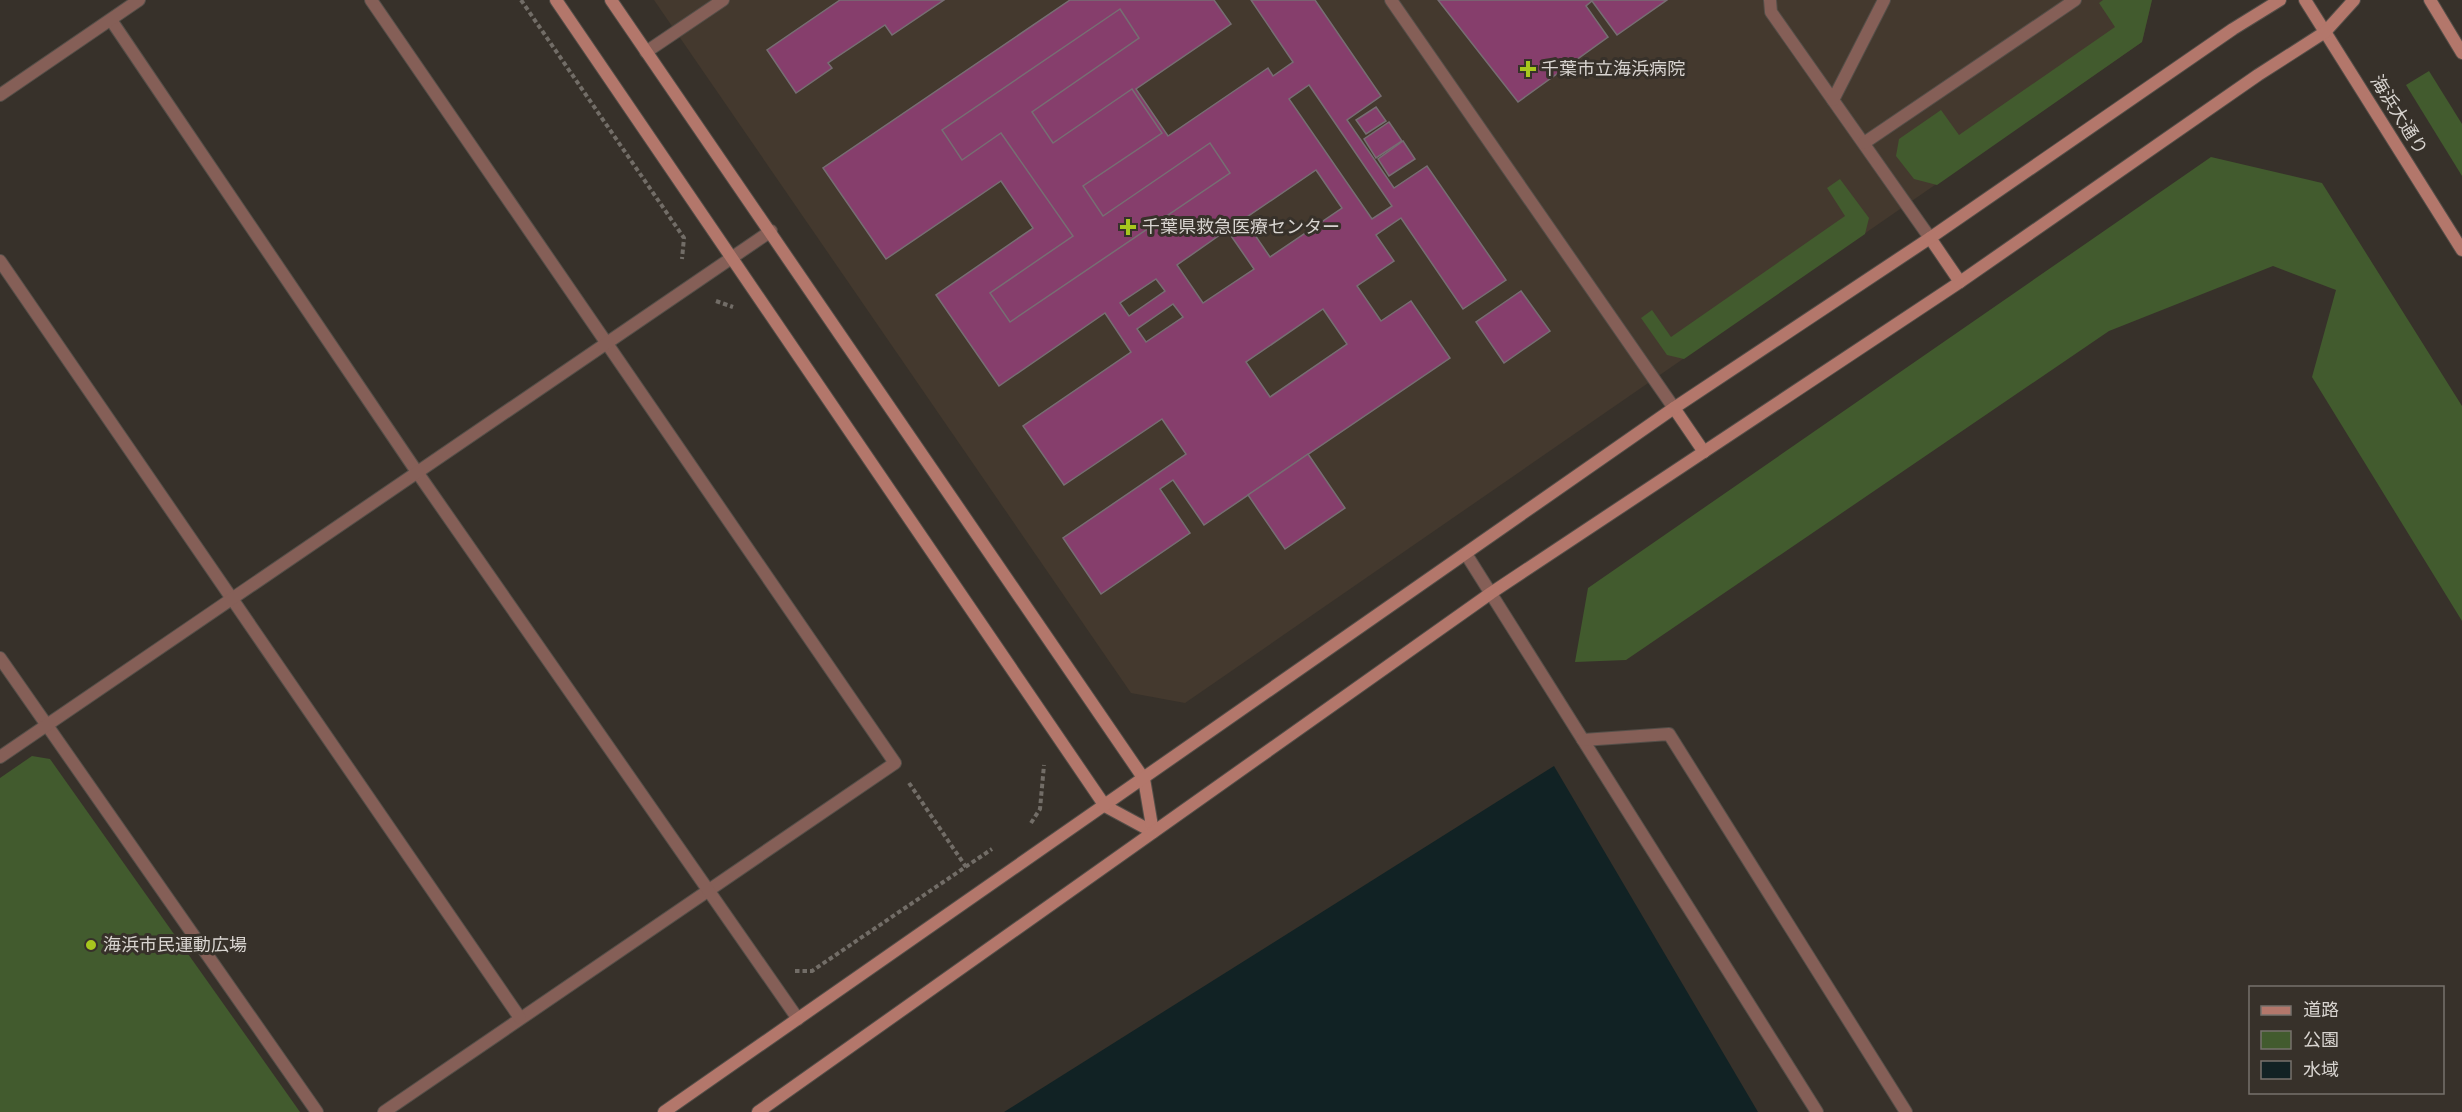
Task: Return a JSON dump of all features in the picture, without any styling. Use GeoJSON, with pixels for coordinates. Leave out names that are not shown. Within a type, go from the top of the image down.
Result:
{"type":"FeatureCollection","features":[{"type":"Feature","properties":{"kind":"street"},"geometry":{"type":"LineString","coordinates":[[0,95],[139,0]]}},
{"type":"Feature","properties":{"kind":"street"},"geometry":{"type":"LineString","coordinates":[[371,0],[895,763],[384,1112]]}},
{"type":"Feature","properties":{"kind":"street"},"geometry":{"type":"LineString","coordinates":[[556,0],[1105,806],[1153,832]]}},
{"type":"Feature","properties":{"kind":"street"},"geometry":{"type":"LineString","coordinates":[[611,0],[1144,779],[1153,832]]}},
{"type":"Feature","properties":{"kind":"street"},"geometry":{"type":"LineString","coordinates":[[646,52],[723,0]]}},
{"type":"Feature","properties":{"kind":"street"},"geometry":{"type":"LineString","coordinates":[[1391,0],[1704,452]]}},
{"type":"Feature","properties":{"kind":"street"},"geometry":{"type":"LineString","coordinates":[[1770,0],[1771,12],[1960,282]]}},
{"type":"Feature","properties":{"kind":"street"},"geometry":{"type":"LineString","coordinates":[[1833,100],[1884,0]]}},
{"type":"Feature","properties":{"kind":"street"},"geometry":{"type":"LineString","coordinates":[[1864,143],[2074,0]]}},
{"type":"Feature","properties":{"kind":"street"},"geometry":{"type":"LineString","coordinates":[[664,1112],[1674,408],[1930,238],[2233,29],[2280,0]]}},
{"type":"Feature","properties":{"kind":"street","name":"海浜大通り"},"geometry":{"type":"LineString","coordinates":[[2305,0],[2462,250]]}},
{"type":"Feature","properties":{"kind":"street"},"geometry":{"type":"LineString","coordinates":[[758,1112],[1491,593],[1960,282],[2258,75],[2325,32],[2354,0]]}},
{"type":"Feature","properties":{"kind":"street"},"geometry":{"type":"LineString","coordinates":[[2430,0],[2462,53]]}},
{"type":"Feature","properties":{"kind":"street"},"geometry":{"type":"LineString","coordinates":[[111,20],[417,472],[798,1019]]}},
{"type":"Feature","properties":{"kind":"street"},"geometry":{"type":"LineString","coordinates":[[0,757],[771,231]]}},
{"type":"Feature","properties":{"kind":"street"},"geometry":{"type":"LineString","coordinates":[[0,261],[520,1018]]}},
{"type":"Feature","properties":{"kind":"street"},"geometry":{"type":"LineString","coordinates":[[1466,554],[1817,1112]]}},
{"type":"Feature","properties":{"kind":"street"},"geometry":{"type":"LineString","coordinates":[[0,658],[317,1112]]}},
{"type":"Feature","properties":{"kind":"street"},"geometry":{"type":"LineString","coordinates":[[1583,740],[1669,734],[1906,1112]]}},
{"type":"Feature","properties":{"kind":"path"},"geometry":{"type":"LineString","coordinates":[[521,0],[684,238],[682,259]]}},
{"type":"Feature","properties":{"kind":"path"},"geometry":{"type":"LineString","coordinates":[[709,300],[732,306],[739,316]]}},
{"type":"Feature","properties":{"kind":"path"},"geometry":{"type":"LineString","coordinates":[[1023,828],[1033,822],[1040,809],[1046,769],[1043,762]]}},
{"type":"Feature","properties":{"kind":"path"},"geometry":{"type":"LineString","coordinates":[[895,763],[966,867]]}},
{"type":"Feature","properties":{"kind":"path"},"geometry":{"type":"LineString","coordinates":[[791,970],[807,973],[812,971],[994,848]]}},
{"type":"Feature","properties":{"kind":"shaded area"},"geometry":{"type":"Polygon","coordinates":[[[654,0],[2152,0],[2142,42],[1185,703],[1131,693],[654,0]]]}},
{"type":"Feature","properties":{"kind":"green space"},"geometry":{"type":"Polygon","coordinates":[[[2103,0],[2152,0],[2142,42],[1937,185],[1914,179],[1896,156],[1899,139],[1941,110],[1959,135],[2115,27],[2099,3],[2103,0]]]}},
{"type":"Feature","properties":{"kind":"green space"},"geometry":{"type":"Polygon","coordinates":[[[2429,71],[2462,124],[2462,176],[2406,85],[2429,71]]]}},
{"type":"Feature","properties":{"kind":"green space"},"geometry":{"type":"Polygon","coordinates":[[[2211,157],[2322,183],[2462,406],[2462,621],[2312,377],[2336,290],[2273,266],[2109,331],[1626,660],[1575,662],[1588,588],[2211,157]]]}},
{"type":"Feature","properties":{"kind":"green space"},"geometry":{"type":"Polygon","coordinates":[[[1840,179],[1869,218],[1865,234],[1684,359],[1667,355],[1641,318],[1652,310],[1671,337],[1845,216],[1827,188],[1840,179]]]}},
{"type":"Feature","properties":{"kind":"green space","name":"海浜市民運動広場"},"geometry":{"type":"Polygon","coordinates":[[[32,756],[50,759],[300,1112],[0,1112],[0,778],[32,756]]]}},
{"type":"Feature","properties":{"kind":"water"},"geometry":{"type":"Polygon","coordinates":[[[1554,766],[1758,1112],[1004,1112],[1554,766]]]}},
{"type":"Feature","properties":{"kind":"building"},"geometry":{"type":"Polygon","coordinates":[[[840,0],[944,0],[892,35],[885,25],[828,63],[832,68],[796,93],[767,50],[840,0]]]}},
{"type":"Feature","properties":{"kind":"building"},"geometry":{"type":"Polygon","coordinates":[[[1070,0],[1214,0],[1231,24],[1136,89],[1168,136],[1268,68],[1273,76],[1293,62],[1251,0],[1315,0],[1381,96],[1347,120],[1394,188],[1427,166],[1506,280],[1463,309],[1401,218],[1376,235],[1394,261],[1357,286],[1381,321],[1411,301],[1450,358],[1204,525],[1173,480],[1160,489],[1190,533],[1101,594],[1063,538],[1186,454],[1162,419],[1064,485],[1023,426],[1131,352],[1105,313],[999,386],[936,295],[1033,228],[1001,181],[886,259],[823,168],[1070,0]],[[1309,85],[1289,99],[1372,219],[1392,206],[1309,85]],[[1316,170],[1244,219],[1270,257],[1342,208],[1316,170]],[[1227,230],[1177,265],[1203,303],[1254,269],[1227,230]],[[1156,279],[1120,303],[1129,316],[1165,291],[1156,279]],[[1173,304],[1137,329],[1146,342],[1183,317],[1173,304]],[[1323,309],[1246,362],[1270,397],[1347,344],[1323,309]]]}},
{"type":"Feature","properties":{"kind":"building","name":"千葉市立海浜病院"},"geometry":{"type":"Polygon","coordinates":[[[1438,0],[1667,0],[1617,35],[1592,1],[1586,6],[1608,37],[1518,102],[1438,0]]]}},
{"type":"Feature","properties":{"kind":"building"},"geometry":{"type":"Polygon","coordinates":[[[1120,9],[1139,38],[1032,112],[1053,143],[1132,89],[1162,133],[1083,186],[1103,216],[1210,143],[1230,173],[1010,322],[990,293],[1073,236],[1001,133],[962,160],[942,130],[1120,9]]]}},
{"type":"Feature","properties":{"kind":"building"},"geometry":{"type":"Polygon","coordinates":[[[1376,107],[1386,121],[1366,134],[1356,120],[1376,107]]]}},
{"type":"Feature","properties":{"kind":"building"},"geometry":{"type":"Polygon","coordinates":[[[1389,122],[1402,141],[1376,158],[1364,139],[1389,122]]]}},
{"type":"Feature","properties":{"kind":"building"},"geometry":{"type":"Polygon","coordinates":[[[1403,141],[1415,159],[1389,176],[1378,159],[1403,141]]]}},
{"type":"Feature","properties":{"kind":"building"},"geometry":{"type":"Polygon","coordinates":[[[1521,291],[1550,331],[1504,363],[1476,322],[1521,291]]]}},
{"type":"Feature","properties":{"kind":"building"},"geometry":{"type":"Polygon","coordinates":[[[1308,454],[1345,508],[1285,549],[1248,495],[1308,454]]]}},
{"type":"Feature","properties":{"kind":"place","name":"千葉市立海浜病院"},"geometry":{"type":"Point","coordinates":[1528,69]}},
{"type":"Feature","properties":{"kind":"place","name":"千葉県救急医療センター"},"geometry":{"type":"Point","coordinates":[1128,227]}},
{"type":"Feature","properties":{"kind":"place","name":"海浜市民運動広場"},"geometry":{"type":"Point","coordinates":[91,945]}}]}
